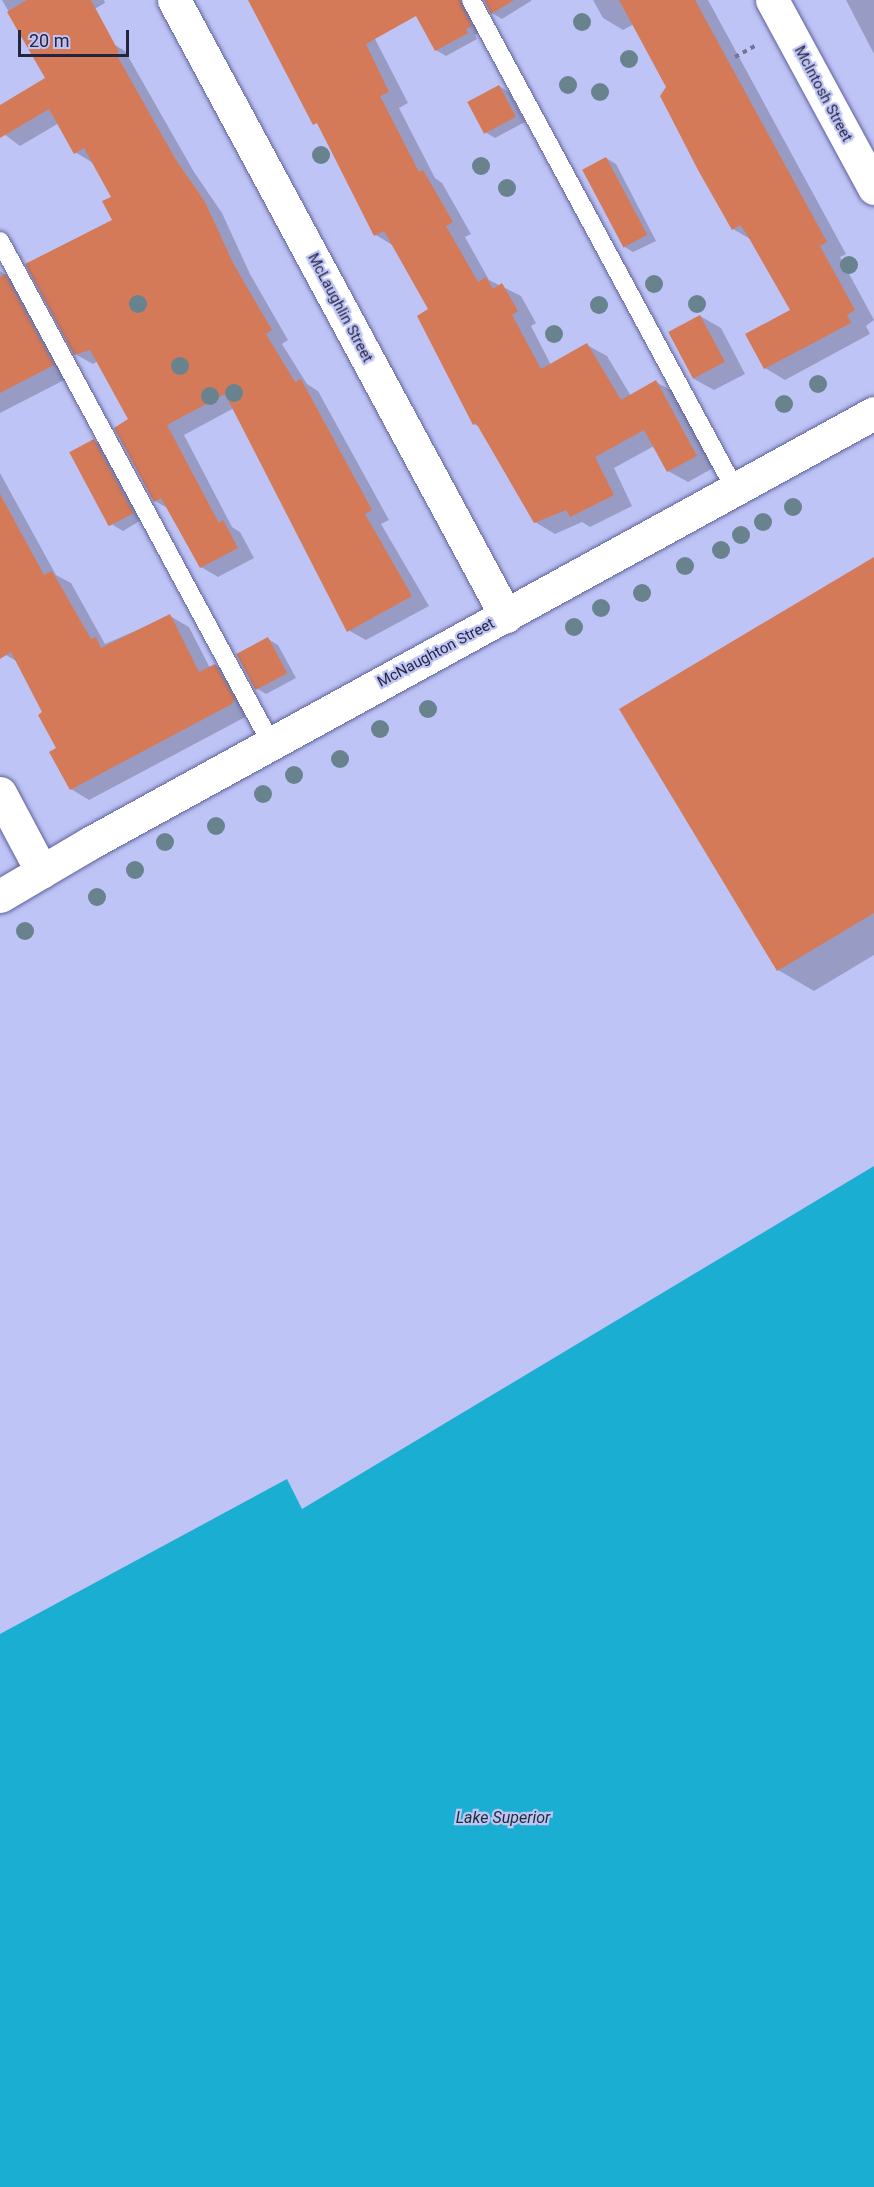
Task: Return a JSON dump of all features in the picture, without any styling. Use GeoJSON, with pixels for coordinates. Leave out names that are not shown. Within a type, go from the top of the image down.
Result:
{"type":"FeatureCollection","features":[{"type":"Feature","properties":{"kind":"street","name":"McLaughlin Street"},"geometry":{"type":"LineString","coordinates":[[174,0],[506,616]]}},
{"type":"Feature","properties":{"kind":"street","name":"McIntosh Street"},"geometry":{"type":"LineString","coordinates":[[772,0],[874,188]]}},
{"type":"Feature","properties":{"kind":"street","name":"McNaughton Street"},"geometry":{"type":"LineString","coordinates":[[0,897],[271,743],[874,413]]}},
{"type":"Feature","properties":{"kind":"street"},"geometry":{"type":"LineString","coordinates":[[0,793],[42,872]]}},
{"type":"Feature","properties":{"kind":"lane"},"geometry":{"type":"LineString","coordinates":[[471,0],[735,489]]}},
{"type":"Feature","properties":{"kind":"lane"},"geometry":{"type":"LineString","coordinates":[[0,241],[271,743]]}},
{"type":"Feature","properties":{"kind":"path"},"geometry":{"type":"LineString","coordinates":[[735,57],[760,43]]}},
{"type":"Feature","properties":{"kind":"water","name":"Lake Superior"},"geometry":{"type":"Polygon","coordinates":[[[874,1166],[874,2187],[0,2187],[0,1634],[287,1479],[302,1509],[874,1166]]]}},
{"type":"Feature","properties":{"kind":"building"},"geometry":{"type":"Polygon","coordinates":[[[27,0],[91,0],[119,52],[116,54],[176,160],[205,202],[233,263],[272,330],[266,334],[295,382],[301,379],[372,510],[365,514],[412,596],[347,632],[225,394],[167,425],[219,523],[223,520],[238,548],[200,568],[161,498],[154,502],[114,428],[128,419],[90,350],[74,355],[25,264],[112,220],[102,201],[111,197],[84,148],[74,154],[49,109],[0,138],[0,105],[45,78],[7,12],[27,0]]]}},
{"type":"Feature","properties":{"kind":"building"},"geometry":{"type":"Polygon","coordinates":[[[248,0],[460,0],[472,26],[466,29],[468,33],[435,51],[416,16],[366,44],[389,92],[380,96],[419,172],[423,170],[453,222],[446,226],[478,282],[486,277],[493,289],[502,283],[518,311],[512,315],[541,369],[587,343],[621,400],[656,380],[697,456],[667,472],[644,430],[595,457],[614,495],[570,517],[566,510],[534,523],[476,423],[473,425],[417,316],[428,309],[384,231],[374,236],[317,123],[313,125],[248,0]]]}},
{"type":"Feature","properties":{"kind":"building"},"geometry":{"type":"Polygon","coordinates":[[[484,0],[514,0],[491,14],[484,0]]]}},
{"type":"Feature","properties":{"kind":"building"},"geometry":{"type":"Polygon","coordinates":[[[619,0],[695,0],[827,242],[820,246],[855,310],[847,315],[851,323],[764,369],[745,334],[790,310],[746,233],[740,225],[732,230],[698,170],[660,96],[666,87],[619,0]]]}},
{"type":"Feature","properties":{"kind":"building"},"geometry":{"type":"Polygon","coordinates":[[[499,85],[516,117],[484,134],[467,102],[499,85]]]}},
{"type":"Feature","properties":{"kind":"building"},"geometry":{"type":"Polygon","coordinates":[[[606,157],[647,235],[623,247],[582,170],[606,157]]]}},
{"type":"Feature","properties":{"kind":"building"},"geometry":{"type":"Polygon","coordinates":[[[5,274],[54,365],[0,393],[0,277],[5,274]]]}},
{"type":"Feature","properties":{"kind":"building"},"geometry":{"type":"Polygon","coordinates":[[[700,315],[725,362],[693,379],[668,332],[700,315]]]}},
{"type":"Feature","properties":{"kind":"building"},"geometry":{"type":"Polygon","coordinates":[[[94,439],[133,513],[109,526],[69,452],[94,439]]]}},
{"type":"Feature","properties":{"kind":"building"},"geometry":{"type":"Polygon","coordinates":[[[0,494],[44,575],[52,571],[91,639],[96,637],[101,648],[170,614],[199,672],[215,664],[235,699],[232,704],[70,790],[49,752],[56,748],[38,715],[42,712],[11,652],[0,659],[0,494]]]}},
{"type":"Feature","properties":{"kind":"building"},"geometry":{"type":"Polygon","coordinates":[[[874,557],[874,913],[777,971],[619,709],[874,557]]]}},
{"type":"Feature","properties":{"kind":"building"},"geometry":{"type":"Polygon","coordinates":[[[268,637],[287,673],[255,690],[236,654],[268,637]]]}}]}
